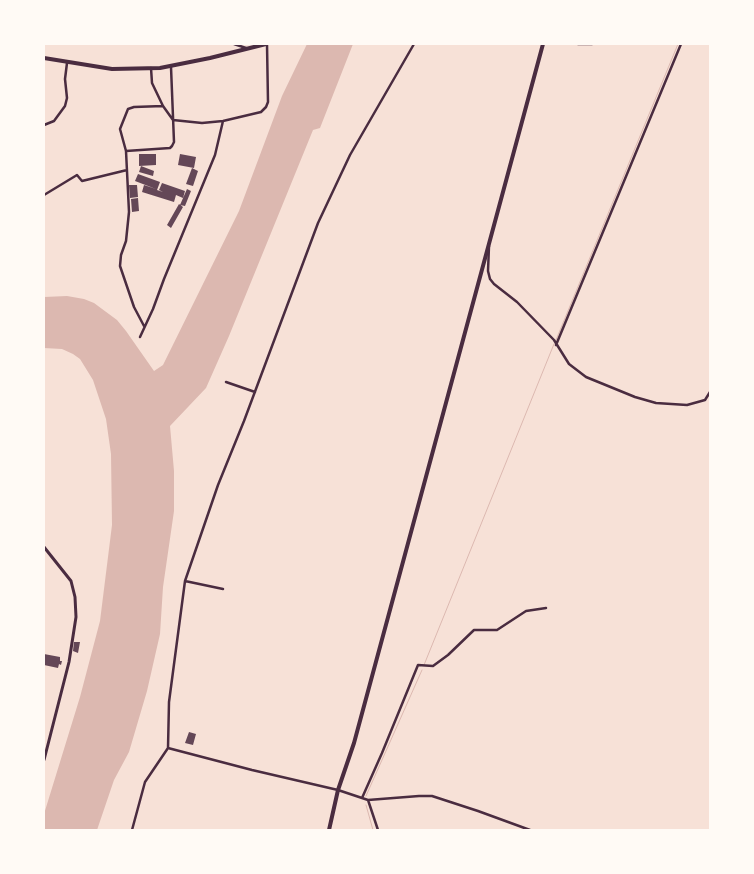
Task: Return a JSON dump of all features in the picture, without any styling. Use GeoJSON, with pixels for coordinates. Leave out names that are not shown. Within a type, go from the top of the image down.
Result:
{"type":"FeatureCollection","features":[{"type":"Feature","properties":{"kind":"main road"},"geometry":{"type":"LineString","coordinates":[[44,58],[112,69],[171,67],[266,44]]}},
{"type":"Feature","properties":{"kind":"main road"},"geometry":{"type":"LineString","coordinates":[[329,830],[338,790],[354,743],[543,44]]}},
{"type":"Feature","properties":{"kind":"street"},"geometry":{"type":"LineString","coordinates":[[234,44],[246,48]]}},
{"type":"Feature","properties":{"kind":"street"},"geometry":{"type":"LineString","coordinates":[[151,68],[152,83],[163,106],[173,120],[202,123],[223,122],[261,112],[266,107],[268,102],[266,44]]}},
{"type":"Feature","properties":{"kind":"street"},"geometry":{"type":"LineString","coordinates":[[132,830],[145,782],[168,748],[169,702],[185,581],[218,485],[322,215],[350,155],[414,44]]}},
{"type":"Feature","properties":{"kind":"street"},"geometry":{"type":"LineString","coordinates":[[578,44],[592,44]]}},
{"type":"Feature","properties":{"kind":"street"},"geometry":{"type":"LineString","coordinates":[[556,344],[681,44]]}},
{"type":"Feature","properties":{"kind":"street"},"geometry":{"type":"LineString","coordinates":[[44,125],[54,121],[65,106],[67,98],[66,63]]}},
{"type":"Feature","properties":{"kind":"street"},"geometry":{"type":"LineString","coordinates":[[126,151],[170,148],[174,142],[171,67]]}},
{"type":"Feature","properties":{"kind":"street"},"geometry":{"type":"LineString","coordinates":[[144,326],[134,307],[120,266],[121,254],[126,241],[129,212],[126,151],[120,129],[128,110],[134,107],[163,106]]}},
{"type":"Feature","properties":{"kind":"street"},"geometry":{"type":"LineString","coordinates":[[140,337],[215,155],[223,122]]}},
{"type":"Feature","properties":{"kind":"street"},"geometry":{"type":"LineString","coordinates":[[44,195],[77,175],[82,181],[127,170]]}},
{"type":"Feature","properties":{"kind":"street"},"geometry":{"type":"LineString","coordinates":[[489,242],[488,271],[490,279],[518,302],[554,340],[569,364],[586,377],[635,397],[656,403],[687,405],[705,400],[710,392]]}},
{"type":"Feature","properties":{"kind":"street"},"geometry":{"type":"LineString","coordinates":[[226,382],[255,392]]}},
{"type":"Feature","properties":{"kind":"street"},"geometry":{"type":"LineString","coordinates":[[44,547],[71,582],[76,617],[69,662],[44,760]]}},
{"type":"Feature","properties":{"kind":"street"},"geometry":{"type":"LineString","coordinates":[[185,581],[223,589]]}},
{"type":"Feature","properties":{"kind":"street"},"geometry":{"type":"LineString","coordinates":[[362,798],[418,665],[432,666],[448,655],[474,630],[497,630],[526,612],[546,608]]}},
{"type":"Feature","properties":{"kind":"street"},"geometry":{"type":"LineString","coordinates":[[168,748],[338,790],[368,800],[432,796],[530,830]]}},
{"type":"Feature","properties":{"kind":"street"},"geometry":{"type":"LineString","coordinates":[[368,800],[378,830]]}},
{"type":"Feature","properties":{"kind":"shaded area"},"geometry":{"type":"Polygon","coordinates":[[[307,44],[353,44],[320,128],[313,130],[206,388],[170,426],[174,471],[174,511],[163,587],[160,634],[147,691],[129,752],[114,780],[97,830],[44,830],[44,814],[80,697],[100,621],[112,525],[111,454],[106,419],[93,380],[80,359],[62,349],[44,348],[44,297],[67,296],[94,303],[117,320],[154,371],[163,365],[239,211],[282,96],[307,44]]]}},
{"type":"Feature","properties":{"kind":"building"},"geometry":{"type":"Polygon","coordinates":[[[139,154],[156,154],[156,165],[139,166],[139,154]]]}},
{"type":"Feature","properties":{"kind":"building"},"geometry":{"type":"Polygon","coordinates":[[[180,154],[196,157],[194,168],[178,165],[180,154]]]}},
{"type":"Feature","properties":{"kind":"building"},"geometry":{"type":"Polygon","coordinates":[[[141,166],[154,171],[153,176],[139,172],[141,166]]]}},
{"type":"Feature","properties":{"kind":"building"},"geometry":{"type":"Polygon","coordinates":[[[192,168],[198,171],[193,186],[186,184],[192,168]]]}},
{"type":"Feature","properties":{"kind":"building"},"geometry":{"type":"Polygon","coordinates":[[[138,174],[160,182],[157,190],[163,192],[159,190],[162,183],[185,191],[183,198],[176,195],[174,202],[142,192],[144,185],[156,189],[135,181],[138,174]]]}},
{"type":"Feature","properties":{"kind":"building"},"geometry":{"type":"Polygon","coordinates":[[[129,185],[137,185],[138,197],[130,198],[129,185]]]}},
{"type":"Feature","properties":{"kind":"building"},"geometry":{"type":"Polygon","coordinates":[[[187,189],[191,191],[185,206],[180,205],[187,189]]]}},
{"type":"Feature","properties":{"kind":"building"},"geometry":{"type":"Polygon","coordinates":[[[138,198],[139,211],[132,212],[131,199],[138,198]]]}},
{"type":"Feature","properties":{"kind":"building"},"geometry":{"type":"Polygon","coordinates":[[[179,204],[183,207],[171,228],[167,225],[179,204]]]}},
{"type":"Feature","properties":{"kind":"building"},"geometry":{"type":"Polygon","coordinates":[[[74,642],[80,642],[78,653],[73,651],[74,642]]]}},
{"type":"Feature","properties":{"kind":"building"},"geometry":{"type":"Polygon","coordinates":[[[44,654],[60,657],[61,665],[59,664],[58,668],[44,665],[44,654]]]}},
{"type":"Feature","properties":{"kind":"building"},"geometry":{"type":"Polygon","coordinates":[[[189,732],[196,734],[193,745],[185,743],[189,732]]]}},
{"type":"Feature","properties":{"kind":"waterway"},"geometry":{"type":"LineString","coordinates":[[556,340],[678,44]]}},
{"type":"Feature","properties":{"kind":"waterway"},"geometry":{"type":"LineString","coordinates":[[424,665],[554,344]]}},
{"type":"Feature","properties":{"kind":"waterway"},"geometry":{"type":"LineString","coordinates":[[366,796],[422,670]]}},
{"type":"Feature","properties":{"kind":"waterway"},"geometry":{"type":"LineString","coordinates":[[366,805],[373,830]]}}]}
